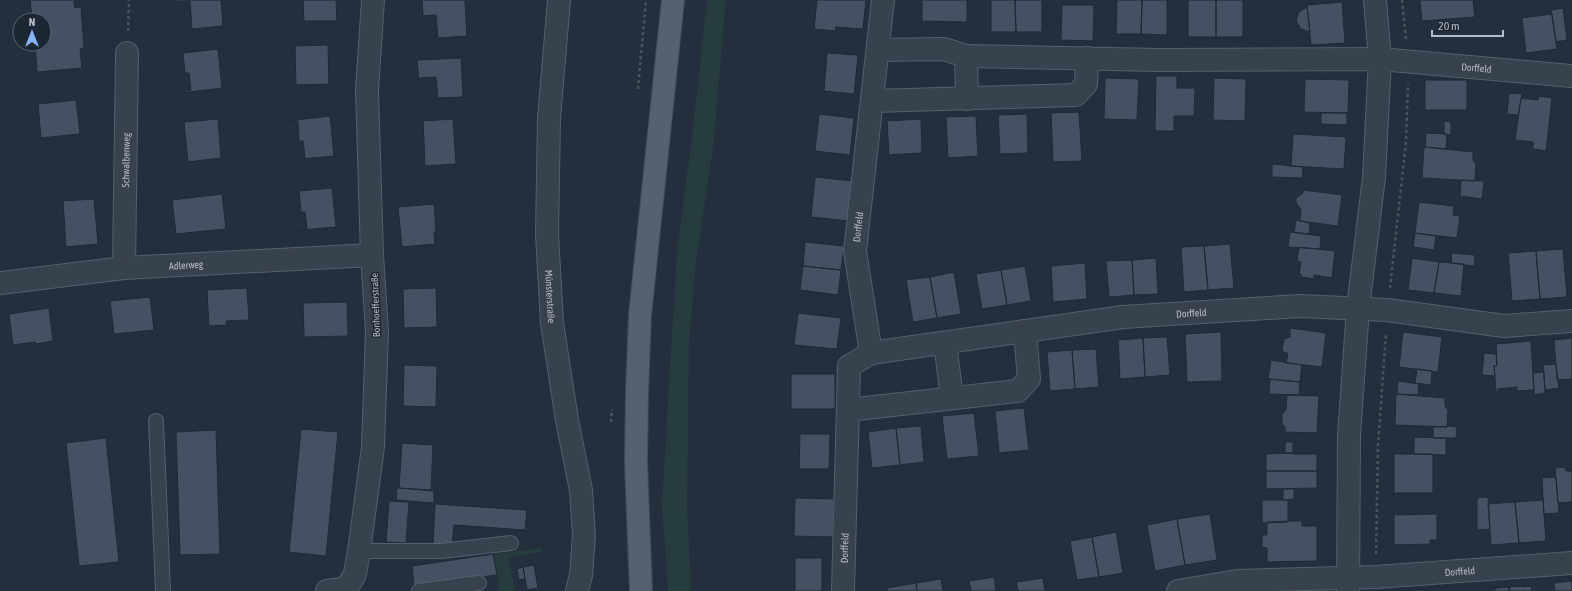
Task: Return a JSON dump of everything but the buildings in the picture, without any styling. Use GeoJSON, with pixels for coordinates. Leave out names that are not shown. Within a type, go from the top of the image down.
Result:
{"type":"FeatureCollection","features":[{"type":"Feature","properties":{"kind":"main road"},"geometry":{"type":"LineString","coordinates":[[641,591],[636,463],[640,315],[673,0]]}},
{"type":"Feature","properties":{"kind":"street","name":"Bonhoefferstraße"},"geometry":{"type":"LineString","coordinates":[[327,591],[354,588],[354,574],[359,550],[373,447],[377,331],[372,255],[367,90],[373,0]]}},
{"type":"Feature","properties":{"kind":"street","name":"Münsterstraße"},"geometry":{"type":"LineString","coordinates":[[559,0],[549,118],[547,234],[552,323],[567,420],[581,490],[584,536],[581,575],[577,591]]}},
{"type":"Feature","properties":{"kind":"street","name":"Dorffeld"},"geometry":{"type":"LineString","coordinates":[[871,353],[855,251],[884,0]]}},
{"type":"Feature","properties":{"kind":"street"},"geometry":{"type":"LineString","coordinates":[[1348,584],[1349,435],[1358,308],[1374,176],[1380,59],[1375,0]]}},
{"type":"Feature","properties":{"kind":"street","name":"Dorffeld"},"geometry":{"type":"LineString","coordinates":[[878,50],[944,49],[966,56],[1380,59],[1572,76]]}},
{"type":"Feature","properties":{"kind":"street","name":"Schwalbenweg"},"geometry":{"type":"LineString","coordinates":[[124,268],[127,53]]}},
{"type":"Feature","properties":{"kind":"street"},"geometry":{"type":"LineString","coordinates":[[966,56],[967,99]]}},
{"type":"Feature","properties":{"kind":"street"},"geometry":{"type":"LineString","coordinates":[[872,101],[1076,95],[1086,84],[1088,58]]}},
{"type":"Feature","properties":{"kind":"street","name":"Adlerweg"},"geometry":{"type":"LineString","coordinates":[[0,283],[124,268],[372,255]]}},
{"type":"Feature","properties":{"kind":"street","name":"Dorffeld"},"geometry":{"type":"LineString","coordinates":[[843,591],[849,366],[871,353],[1123,317],[1300,306],[1387,310],[1504,326],[1572,321]]}},
{"type":"Feature","properties":{"kind":"street"},"geometry":{"type":"LineString","coordinates":[[848,410],[1018,391],[1029,379],[1025,331]]}},
{"type":"Feature","properties":{"kind":"street"},"geometry":{"type":"LineString","coordinates":[[945,343],[952,398]]}},
{"type":"Feature","properties":{"kind":"street","name":"Dorffeld"},"geometry":{"type":"LineString","coordinates":[[1178,591],[1237,581],[1348,584],[1572,563]]}},
{"type":"Feature","properties":{"kind":"lane"},"geometry":{"type":"LineString","coordinates":[[156,421],[163,591]]}},
{"type":"Feature","properties":{"kind":"lane"},"geometry":{"type":"LineString","coordinates":[[359,550],[441,551],[511,543]]}},
{"type":"Feature","properties":{"kind":"lane"},"geometry":{"type":"LineString","coordinates":[[419,591],[479,583]]}},
{"type":"Feature","properties":{"kind":"path"},"geometry":{"type":"LineString","coordinates":[[127,53],[129,0]]}},
{"type":"Feature","properties":{"kind":"green space"},"geometry":{"type":"Polygon","coordinates":[[[707,0],[726,0],[713,147],[696,262],[689,340],[687,506],[691,591],[668,591],[662,503],[677,252],[693,129],[707,0]]]}},
{"type":"Feature","properties":{"kind":"green space"},"geometry":{"type":"Polygon","coordinates":[[[541,548],[542,552],[509,558],[515,591],[497,591],[499,588],[493,554],[541,548]]]}}]}
